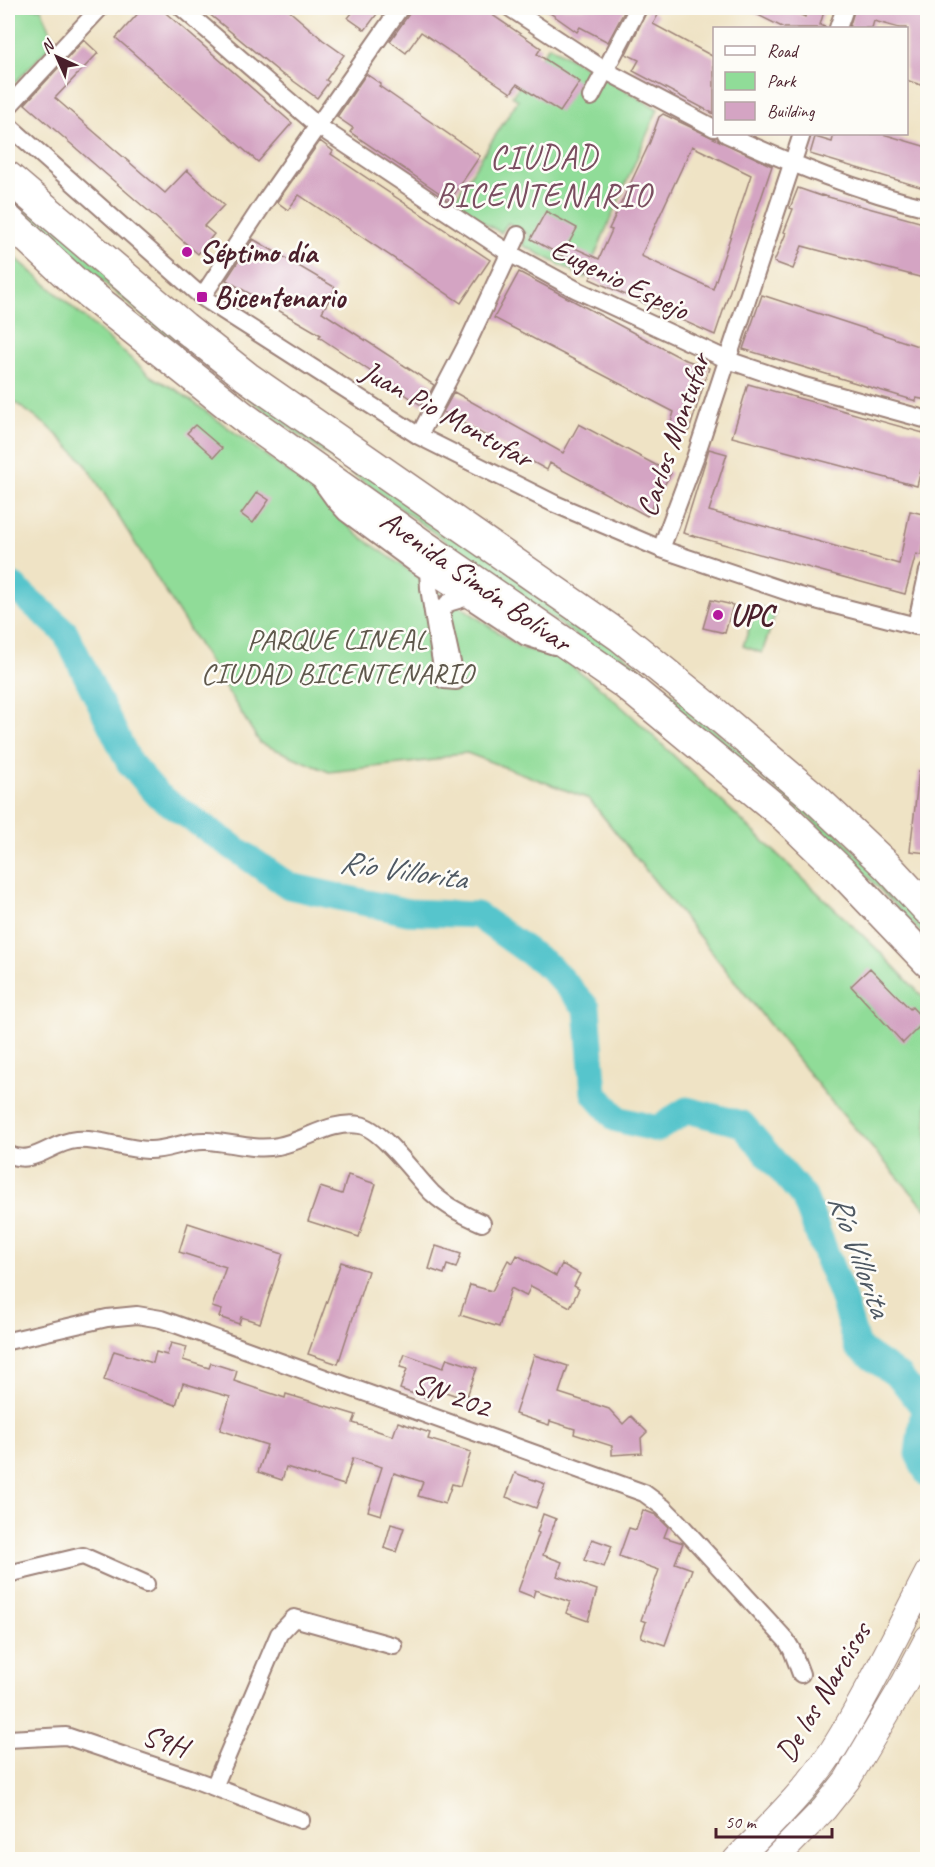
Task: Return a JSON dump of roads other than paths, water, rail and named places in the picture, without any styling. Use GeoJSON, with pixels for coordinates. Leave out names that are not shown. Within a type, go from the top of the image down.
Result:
{"type":"FeatureCollection","features":[{"type":"Feature","properties":{"kind":"highway","name":"Avenida Simón Bolívar"},"geometry":{"type":"LineString","coordinates":[[8,177],[184,327],[247,377],[621,638],[715,713],[815,798],[887,866],[927,910]]}},
{"type":"Feature","properties":{"kind":"highway","name":"Avenida Simón Bolívar"},"geometry":{"type":"LineString","coordinates":[[8,220],[77,284],[242,416],[625,684],[782,814],[843,873],[927,962]]}},
{"type":"Feature","properties":{"kind":"main road","name":"De los Narcisos"},"geometry":{"type":"LineString","coordinates":[[736,1860],[802,1791],[832,1751],[877,1673],[927,1573]]}},
{"type":"Feature","properties":{"kind":"main road"},"geometry":{"type":"LineString","coordinates":[[774,1860],[824,1809],[847,1780],[904,1684],[927,1638]]}},
{"type":"Feature","properties":{"kind":"street"},"geometry":{"type":"LineString","coordinates":[[8,107],[100,8]]}},
{"type":"Feature","properties":{"kind":"street","name":"Eugenio Espejo"},"geometry":{"type":"LineString","coordinates":[[182,8],[318,126],[509,254],[575,289],[728,360],[804,386],[927,420]]}},
{"type":"Feature","properties":{"kind":"street"},"geometry":{"type":"LineString","coordinates":[[202,297],[400,8]]}},
{"type":"Feature","properties":{"kind":"street"},"geometry":{"type":"LineString","coordinates":[[510,8],[606,71],[713,127]]}},
{"type":"Feature","properties":{"kind":"street"},"geometry":{"type":"LineString","coordinates":[[591,97],[638,8]]}},
{"type":"Feature","properties":{"kind":"street"},"geometry":{"type":"LineString","coordinates":[[838,27],[845,8]]}},
{"type":"Feature","properties":{"kind":"street","name":"Juan Pio Montufar"},"geometry":{"type":"LineString","coordinates":[[8,125],[202,297],[419,436],[555,504],[661,549],[800,596],[922,626]]}},
{"type":"Feature","properties":{"kind":"street"},"geometry":{"type":"LineString","coordinates":[[728,135],[791,164],[886,198],[927,208]]}},
{"type":"Feature","properties":{"kind":"street","name":"Carlos Montufar"},"geometry":{"type":"LineString","coordinates":[[661,549],[728,360],[802,135]]}},
{"type":"Feature","properties":{"kind":"street"},"geometry":{"type":"LineString","coordinates":[[419,436],[468,342],[518,235]]}},
{"type":"Feature","properties":{"kind":"street"},"geometry":{"type":"LineString","coordinates":[[312,467],[346,513],[428,571],[526,636],[587,657]]}},
{"type":"Feature","properties":{"kind":"street"},"geometry":{"type":"LineString","coordinates":[[428,571],[444,680],[456,681],[441,612],[448,603],[468,597]]}},
{"type":"Feature","properties":{"kind":"street"},"geometry":{"type":"LineString","coordinates":[[922,626],[927,571]]}},
{"type":"Feature","properties":{"kind":"street"},"geometry":{"type":"LineString","coordinates":[[8,1154],[25,1159],[65,1142],[78,1140],[149,1150],[185,1142],[206,1141],[259,1148],[278,1146],[329,1128],[352,1124],[364,1125],[378,1134],[445,1204],[482,1223]]}},
{"type":"Feature","properties":{"kind":"street","name":"SN 202"},"geometry":{"type":"LineString","coordinates":[[8,1341],[107,1318],[137,1315],[161,1319],[644,1493],[677,1521],[779,1632],[792,1650],[801,1674]]}},
{"type":"Feature","properties":{"kind":"street"},"geometry":{"type":"LineString","coordinates":[[8,1574],[83,1556],[146,1584]]}},
{"type":"Feature","properties":{"kind":"street"},"geometry":{"type":"LineString","coordinates":[[214,1787],[279,1634],[294,1618],[394,1646]]}},
{"type":"Feature","properties":{"kind":"street","name":"S9H"},"geometry":{"type":"LineString","coordinates":[[8,1739],[66,1736],[301,1820]]}},
{"type":"Feature","properties":{"kind":"waterway","name":"Río Villorita"},"geometry":{"type":"LineString","coordinates":[[8,584],[65,632],[129,762],[158,795],[289,886],[408,912],[477,915],[550,967],[587,1008],[594,1093],[617,1119],[657,1129],[687,1110],[742,1124],[804,1197],[842,1296],[857,1347],[900,1377],[924,1408],[918,1454],[928,1474]]}},
{"type":"Feature","properties":{"kind":"place","name":"Séptimo día"},"geometry":{"type":"Point","coordinates":[187,252]}},
{"type":"Feature","properties":{"kind":"place","name":"Bicentenario"},"geometry":{"type":"Point","coordinates":[202,297]}},
{"type":"Feature","properties":{"kind":"place","name":"UPC"},"geometry":{"type":"Point","coordinates":[718,615]}},
{"type":"Feature","properties":{"kind":"district","name":"CIUDAD BICENTENARIO"},"geometry":{"type":"Point","coordinates":[544,176]}},
{"type":"Feature","properties":{"kind":"park label","name":"PARQUE LINEAL CIUDAD BICENTENARIO"},"geometry":{"type":"Point","coordinates":[337,656]}}]}
